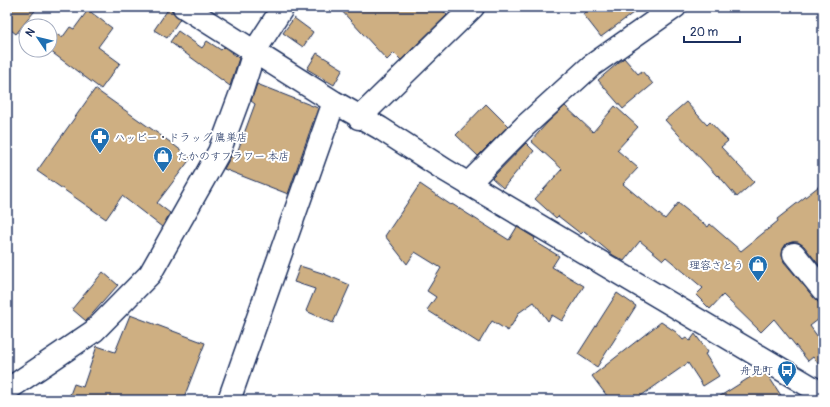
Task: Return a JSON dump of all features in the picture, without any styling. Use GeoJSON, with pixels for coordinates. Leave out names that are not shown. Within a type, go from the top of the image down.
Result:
{"type":"FeatureCollection","features":[{"type":"Feature","properties":{"kind":"street"},"geometry":{"type":"LineString","coordinates":[[184,7],[359,118],[380,128],[468,184],[823,394]]}},
{"type":"Feature","properties":{"kind":"street"},"geometry":{"type":"LineString","coordinates":[[7,390],[94,331],[150,274],[219,152],[242,90],[254,52],[283,7]]}},
{"type":"Feature","properties":{"kind":"street"},"geometry":{"type":"LineString","coordinates":[[359,118],[473,7]]}},
{"type":"Feature","properties":{"kind":"street"},"geometry":{"type":"LineString","coordinates":[[468,184],[525,126],[592,66],[674,7]]}},
{"type":"Feature","properties":{"kind":"street"},"geometry":{"type":"LineString","coordinates":[[228,400],[334,102]]}},
{"type":"Feature","properties":{"kind":"street"},"geometry":{"type":"LineString","coordinates":[[794,254],[823,290]]}},
{"type":"Feature","properties":{"kind":"building"},"geometry":{"type":"Polygon","coordinates":[[[11,7],[38,7],[29,18],[18,18],[18,32],[16,34],[7,27],[7,13],[11,7]]]}},
{"type":"Feature","properties":{"kind":"building"},"geometry":{"type":"Polygon","coordinates":[[[338,7],[440,7],[447,15],[401,60],[394,53],[387,60],[338,7]]]}},
{"type":"Feature","properties":{"kind":"building"},"geometry":{"type":"Polygon","coordinates":[[[592,7],[641,7],[601,37],[583,14],[592,7]]]}},
{"type":"Feature","properties":{"kind":"building"},"geometry":{"type":"Polygon","coordinates":[[[169,8],[180,19],[167,38],[154,30],[169,8]]]}},
{"type":"Feature","properties":{"kind":"building"},"geometry":{"type":"Polygon","coordinates":[[[88,10],[112,28],[98,47],[120,63],[101,89],[58,57],[58,35],[62,38],[70,27],[74,29],[88,10]]]}},
{"type":"Feature","properties":{"kind":"building"},"geometry":{"type":"Polygon","coordinates":[[[294,18],[313,32],[303,47],[283,33],[294,18]]]}},
{"type":"Feature","properties":{"kind":"building"},"geometry":{"type":"Polygon","coordinates":[[[178,31],[202,48],[207,41],[221,50],[224,47],[239,58],[230,86],[170,42],[178,31]]]}},
{"type":"Feature","properties":{"kind":"building"},"geometry":{"type":"Polygon","coordinates":[[[317,53],[343,69],[334,85],[307,69],[317,53]]]}},
{"type":"Feature","properties":{"kind":"building"},"geometry":{"type":"Polygon","coordinates":[[[624,58],[638,74],[642,71],[653,84],[623,109],[598,80],[624,58]]]}},
{"type":"Feature","properties":{"kind":"building"},"geometry":{"type":"Polygon","coordinates":[[[257,84],[318,108],[288,194],[224,169],[231,156],[235,158],[255,104],[251,101],[257,84]]]}},
{"type":"Feature","properties":{"kind":"building","name":"ハッピー・ドラッグ 鷹巣店"},"geometry":{"type":"Polygon","coordinates":[[[95,89],[191,158],[157,203],[170,213],[162,227],[122,196],[106,219],[37,171],[95,89]]]}},
{"type":"Feature","properties":{"kind":"building"},"geometry":{"type":"Polygon","coordinates":[[[686,102],[707,125],[710,122],[728,141],[721,147],[754,182],[737,197],[665,120],[686,102]]]}},
{"type":"Feature","properties":{"kind":"building"},"geometry":{"type":"Polygon","coordinates":[[[486,104],[508,126],[478,156],[456,135],[486,104]]]}},
{"type":"Feature","properties":{"kind":"building"},"geometry":{"type":"Polygon","coordinates":[[[565,106],[593,132],[615,106],[638,127],[617,150],[638,168],[623,184],[665,219],[678,203],[708,227],[710,224],[741,251],[778,221],[777,219],[823,183],[823,270],[804,246],[798,242],[786,244],[783,249],[782,256],[784,262],[823,308],[823,316],[810,326],[823,344],[823,370],[813,357],[808,361],[774,319],[761,332],[723,295],[710,309],[696,295],[703,288],[666,257],[663,260],[640,241],[624,261],[613,255],[584,231],[581,234],[558,216],[556,218],[535,199],[562,169],[531,141],[565,106]]]}},
{"type":"Feature","properties":{"kind":"building"},"geometry":{"type":"Polygon","coordinates":[[[526,143],[534,151],[503,188],[492,178],[526,143]]]}},
{"type":"Feature","properties":{"kind":"building"},"geometry":{"type":"Polygon","coordinates":[[[420,184],[451,205],[452,204],[509,240],[517,227],[535,238],[534,241],[559,256],[552,267],[584,286],[562,321],[552,315],[548,321],[534,302],[517,314],[518,315],[508,331],[492,321],[479,343],[427,310],[436,297],[427,291],[441,268],[415,252],[407,264],[385,236],[420,184]]]}},
{"type":"Feature","properties":{"kind":"building"},"geometry":{"type":"Polygon","coordinates":[[[300,266],[322,273],[350,285],[333,323],[306,311],[315,289],[294,282],[300,266]]]}},
{"type":"Feature","properties":{"kind":"building"},"geometry":{"type":"Polygon","coordinates":[[[103,272],[118,285],[86,321],[72,309],[103,272]]]}},
{"type":"Feature","properties":{"kind":"building"},"geometry":{"type":"Polygon","coordinates":[[[617,293],[636,306],[597,367],[578,354],[617,293]]]}},
{"type":"Feature","properties":{"kind":"building"},"geometry":{"type":"Polygon","coordinates":[[[130,315],[205,343],[183,400],[68,400],[74,384],[83,387],[97,346],[115,352],[130,315]]]}},
{"type":"Feature","properties":{"kind":"building"},"geometry":{"type":"Polygon","coordinates":[[[661,322],[676,332],[683,340],[686,338],[690,341],[695,334],[708,352],[705,354],[719,376],[703,386],[688,363],[635,400],[610,400],[592,376],[661,322]]]}},
{"type":"Feature","properties":{"kind":"building"},"geometry":{"type":"Polygon","coordinates":[[[760,371],[769,377],[784,400],[714,400],[760,371]]]}},
{"type":"Feature","properties":{"kind":"place","name":"ハッピー・ドラッグ 鷹巣店"},"geometry":{"type":"Point","coordinates":[100,154]}},
{"type":"Feature","properties":{"kind":"place","name":"たかのすフラワー 本店"},"geometry":{"type":"Point","coordinates":[163,173]}},
{"type":"Feature","properties":{"kind":"place","name":"理容さとう"},"geometry":{"type":"Point","coordinates":[758,282]}},
{"type":"Feature","properties":{"kind":"place","name":"舟見町"},"geometry":{"type":"Point","coordinates":[787,387]}}]}
